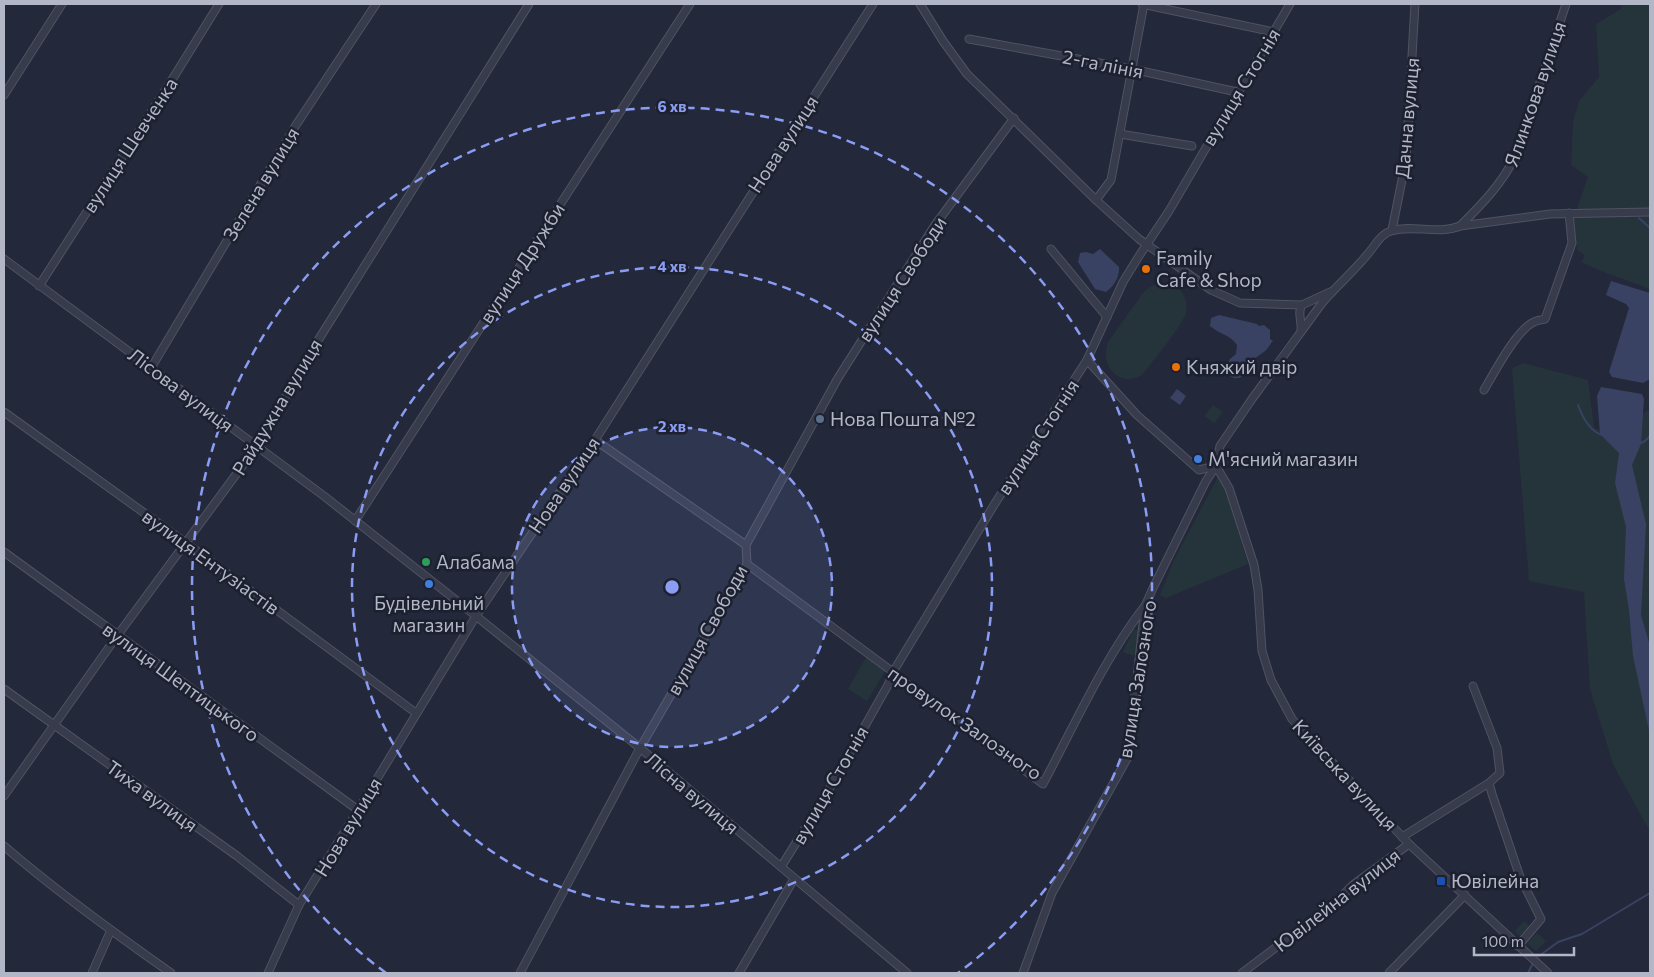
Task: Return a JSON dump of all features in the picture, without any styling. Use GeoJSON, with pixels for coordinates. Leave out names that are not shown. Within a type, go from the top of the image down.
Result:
{"type":"FeatureCollection","features":[{"type":"Feature","properties":{"kind":"street"},"geometry":{"type":"LineString","coordinates":[[4,95],[62,4]]}},
{"type":"Feature","properties":{"kind":"street","name":"вулиця Шевченка"},"geometry":{"type":"LineString","coordinates":[[39,286],[219,4]]}},
{"type":"Feature","properties":{"kind":"street","name":"Зелена вулиця"},"geometry":{"type":"LineString","coordinates":[[151,368],[296,125],[376,4]]}},
{"type":"Feature","properties":{"kind":"street","name":"Райдужна вулиця"},"geometry":{"type":"LineString","coordinates":[[4,796],[117,636],[256,446],[317,342],[529,4]]}},
{"type":"Feature","properties":{"kind":"street","name":"вулиця Дружби"},"geometry":{"type":"LineString","coordinates":[[355,521],[690,4]]}},
{"type":"Feature","properties":{"kind":"street","name":"Нова вулиця"},"geometry":{"type":"LineString","coordinates":[[268,973],[299,906],[476,616],[594,440],[873,4]]}},
{"type":"Feature","properties":{"kind":"street"},"geometry":{"type":"LineString","coordinates":[[920,4],[966,74],[1014,118],[1096,200],[1146,245],[1211,290],[1240,303],[1286,306],[1305,304],[1314,306],[1313,317]]}},
{"type":"Feature","properties":{"kind":"street"},"geometry":{"type":"LineString","coordinates":[[1096,200],[1111,180],[1143,4],[1274,32]]}},
{"type":"Feature","properties":{"kind":"street","name":"вулиця Стогнія"},"geometry":{"type":"LineString","coordinates":[[781,868],[827,793],[888,685],[893,672],[994,505],[1087,360],[1123,282],[1168,211],[1290,4]]}},
{"type":"Feature","properties":{"kind":"street","name":"Дачна вулиця"},"geometry":{"type":"LineString","coordinates":[[1392,230],[1406,160],[1415,4]]}},
{"type":"Feature","properties":{"kind":"street","name":"Ялинкова вулиця"},"geometry":{"type":"LineString","coordinates":[[1460,226],[1489,197],[1508,172],[1516,156],[1566,4]]}},
{"type":"Feature","properties":{"kind":"street","name":"2-га лінія"},"geometry":{"type":"LineString","coordinates":[[969,39],[1132,69],[1237,92]]}},
{"type":"Feature","properties":{"kind":"street","name":"вулиця Свободи"},"geometry":{"type":"LineString","coordinates":[[520,973],[640,748],[747,564],[746,545],[838,378],[935,225],[1014,118]]}},
{"type":"Feature","properties":{"kind":"street"},"geometry":{"type":"LineString","coordinates":[[1120,134],[1192,146]]}},
{"type":"Feature","properties":{"kind":"street"},"geometry":{"type":"LineString","coordinates":[[1087,360],[1137,415],[1199,470],[1216,466],[1220,446],[1252,398],[1333,291],[1363,262],[1386,233],[1392,230],[1413,229],[1450,230],[1460,226],[1569,213],[1650,212]]}},
{"type":"Feature","properties":{"kind":"street"},"geometry":{"type":"LineString","coordinates":[[1484,390],[1501,360],[1525,328],[1533,322],[1545,319],[1572,243],[1569,213]]}},
{"type":"Feature","properties":{"kind":"street"},"geometry":{"type":"LineString","coordinates":[[1051,249],[1107,318]]}},
{"type":"Feature","properties":{"kind":"street","name":"Лісова вулиця"},"geometry":{"type":"LineString","coordinates":[[4,259],[324,496],[476,616]]}},
{"type":"Feature","properties":{"kind":"street"},"geometry":{"type":"LineString","coordinates":[[1301,332],[1300,308],[1333,291]]}},
{"type":"Feature","properties":{"kind":"street"},"geometry":{"type":"LineString","coordinates":[[1286,306],[1306,320],[1313,317]]}},
{"type":"Feature","properties":{"kind":"street","name":"вулиця Ентузіастів"},"geometry":{"type":"LineString","coordinates":[[4,412],[186,543],[416,713]]}},
{"type":"Feature","properties":{"kind":"street"},"geometry":{"type":"LineString","coordinates":[[594,440],[746,545]]}},
{"type":"Feature","properties":{"kind":"street","name":"вулиця Залозного"},"geometry":{"type":"LineString","coordinates":[[1023,973],[1052,893],[1128,757],[1145,606],[1167,557],[1206,481],[1216,466]]}},
{"type":"Feature","properties":{"kind":"street","name":"Київська вулиця"},"geometry":{"type":"LineString","coordinates":[[1216,466],[1229,488],[1254,565],[1258,590],[1262,651],[1271,680],[1292,719],[1409,844],[1548,973]]}},
{"type":"Feature","properties":{"kind":"street","name":"вулиця Шептицького"},"geometry":{"type":"LineString","coordinates":[[4,552],[358,810]]}},
{"type":"Feature","properties":{"kind":"street","name":"провулок Залозного"},"geometry":{"type":"LineString","coordinates":[[747,564],[1043,784],[1104,670],[1130,625],[1145,606]]}},
{"type":"Feature","properties":{"kind":"street","name":"Лісна вулиця"},"geometry":{"type":"LineString","coordinates":[[476,616],[640,748],[907,973]]}},
{"type":"Feature","properties":{"kind":"street"},"geometry":{"type":"LineString","coordinates":[[1402,837],[1489,783],[1500,773],[1496,748],[1473,686]]}},
{"type":"Feature","properties":{"kind":"street","name":"Тиха вулиця"},"geometry":{"type":"LineString","coordinates":[[4,689],[237,856],[299,906]]}},
{"type":"Feature","properties":{"kind":"street"},"geometry":{"type":"LineString","coordinates":[[1489,783],[1520,877],[1541,919],[1518,946]]}},
{"type":"Feature","properties":{"kind":"street","name":"Ювілейна вулиця"},"geometry":{"type":"LineString","coordinates":[[1242,973],[1336,902],[1353,884],[1409,844]]}},
{"type":"Feature","properties":{"kind":"street"},"geometry":{"type":"LineString","coordinates":[[4,846],[111,930],[171,973]]}},
{"type":"Feature","properties":{"kind":"street"},"geometry":{"type":"LineString","coordinates":[[739,973],[794,879]]}},
{"type":"Feature","properties":{"kind":"street"},"geometry":{"type":"LineString","coordinates":[[1390,973],[1465,895]]}},
{"type":"Feature","properties":{"kind":"street"},"geometry":{"type":"LineString","coordinates":[[92,973],[111,930]]}},
{"type":"Feature","properties":{"kind":"shaded area"},"geometry":{"type":"Polygon","coordinates":[[[1622,4],[1650,4],[1650,289],[1581,262],[1585,255],[1577,250],[1574,217],[1588,177],[1571,165],[1573,122],[1579,101],[1599,77],[1596,24],[1621,9],[1622,4]]]}},
{"type":"Feature","properties":{"kind":"shaded area"},"geometry":{"type":"Polygon","coordinates":[[[1159,283],[1173,285],[1182,292],[1187,306],[1184,318],[1142,375],[1125,379],[1119,377],[1109,366],[1106,351],[1108,342],[1143,293],[1151,286],[1159,283]]]}},
{"type":"Feature","properties":{"kind":"shaded area"},"geometry":{"type":"Polygon","coordinates":[[[1523,363],[1588,380],[1594,428],[1613,433],[1650,409],[1650,832],[1613,764],[1590,689],[1584,592],[1529,581],[1512,368],[1523,363]]]}},
{"type":"Feature","properties":{"kind":"shaded area"},"geometry":{"type":"Polygon","coordinates":[[[1213,405],[1223,412],[1214,423],[1204,416],[1213,405]]]}},
{"type":"Feature","properties":{"kind":"shaded area"},"geometry":{"type":"Polygon","coordinates":[[[1218,477],[1222,479],[1248,564],[1166,598],[1160,595],[1173,562],[1218,477]]]}},
{"type":"Feature","properties":{"kind":"shaded area"},"geometry":{"type":"Polygon","coordinates":[[[1134,629],[1139,631],[1134,656],[1123,652],[1134,629]]]}},
{"type":"Feature","properties":{"kind":"shaded area"},"geometry":{"type":"Polygon","coordinates":[[[867,656],[884,668],[884,673],[867,701],[848,689],[867,656]]]}},
{"type":"Feature","properties":{"kind":"shaded area"},"geometry":{"type":"Polygon","coordinates":[[[1524,921],[1531,928],[1522,938],[1515,931],[1524,921]]]}},
{"type":"Feature","properties":{"kind":"shaded area"},"geometry":{"type":"Polygon","coordinates":[[[1537,933],[1546,941],[1536,951],[1527,943],[1537,933]]]}},
{"type":"Feature","properties":{"kind":"water"},"geometry":{"type":"Polygon","coordinates":[[[1100,249],[1119,267],[1116,281],[1106,292],[1095,289],[1078,262],[1080,253],[1093,254],[1100,249]]]}},
{"type":"Feature","properties":{"kind":"water"},"geometry":{"type":"Polygon","coordinates":[[[1611,281],[1650,293],[1650,379],[1643,383],[1612,377],[1609,372],[1629,308],[1626,304],[1606,295],[1611,281]]]}},
{"type":"Feature","properties":{"kind":"water"},"geometry":{"type":"Polygon","coordinates":[[[1219,315],[1259,326],[1264,325],[1270,330],[1270,339],[1273,341],[1240,378],[1231,377],[1227,365],[1236,354],[1237,345],[1232,339],[1210,326],[1211,318],[1219,315]]]}},
{"type":"Feature","properties":{"kind":"water"},"geometry":{"type":"Polygon","coordinates":[[[1601,387],[1642,394],[1644,399],[1641,444],[1632,465],[1646,524],[1641,615],[1650,646],[1650,735],[1633,656],[1624,579],[1626,527],[1615,483],[1619,453],[1600,434],[1597,396],[1601,387]]]}},
{"type":"Feature","properties":{"kind":"water"},"geometry":{"type":"Polygon","coordinates":[[[1177,389],[1186,396],[1180,405],[1170,398],[1177,389]]]}},
{"type":"Feature","properties":{"kind":"waterway"},"geometry":{"type":"LineString","coordinates":[[1639,218],[1650,228]]}},
{"type":"Feature","properties":{"kind":"waterway"},"geometry":{"type":"LineString","coordinates":[[1578,405],[1590,427],[1602,435]]}},
{"type":"Feature","properties":{"kind":"waterway"},"geometry":{"type":"LineString","coordinates":[[1641,443],[1650,436]]}},
{"type":"Feature","properties":{"kind":"waterway"},"geometry":{"type":"LineString","coordinates":[[1539,956],[1558,942],[1582,934],[1650,893]]}},
{"type":"Feature","properties":{"kind":"waterway"},"geometry":{"type":"LineString","coordinates":[[1528,973],[1532,965]]}},
{"type":"Feature","properties":{"kind":"place","name":"Family Cafe & Shop"},"geometry":{"type":"Point","coordinates":[1146,269]}},
{"type":"Feature","properties":{"kind":"place","name":"Княжий двір"},"geometry":{"type":"Point","coordinates":[1176,367]}},
{"type":"Feature","properties":{"kind":"place","name":"Нова Пошта №2"},"geometry":{"type":"Point","coordinates":[820,419]}},
{"type":"Feature","properties":{"kind":"place","name":"М'ясний магазин"},"geometry":{"type":"Point","coordinates":[1198,459]}},
{"type":"Feature","properties":{"kind":"place","name":"Алабама"},"geometry":{"type":"Point","coordinates":[426,562]}},
{"type":"Feature","properties":{"kind":"place","name":"Будівельний магазин"},"geometry":{"type":"Point","coordinates":[429,584]}},
{"type":"Feature","properties":{"kind":"place","name":"Ювілейна"},"geometry":{"type":"Point","coordinates":[1441,881]}}]}
